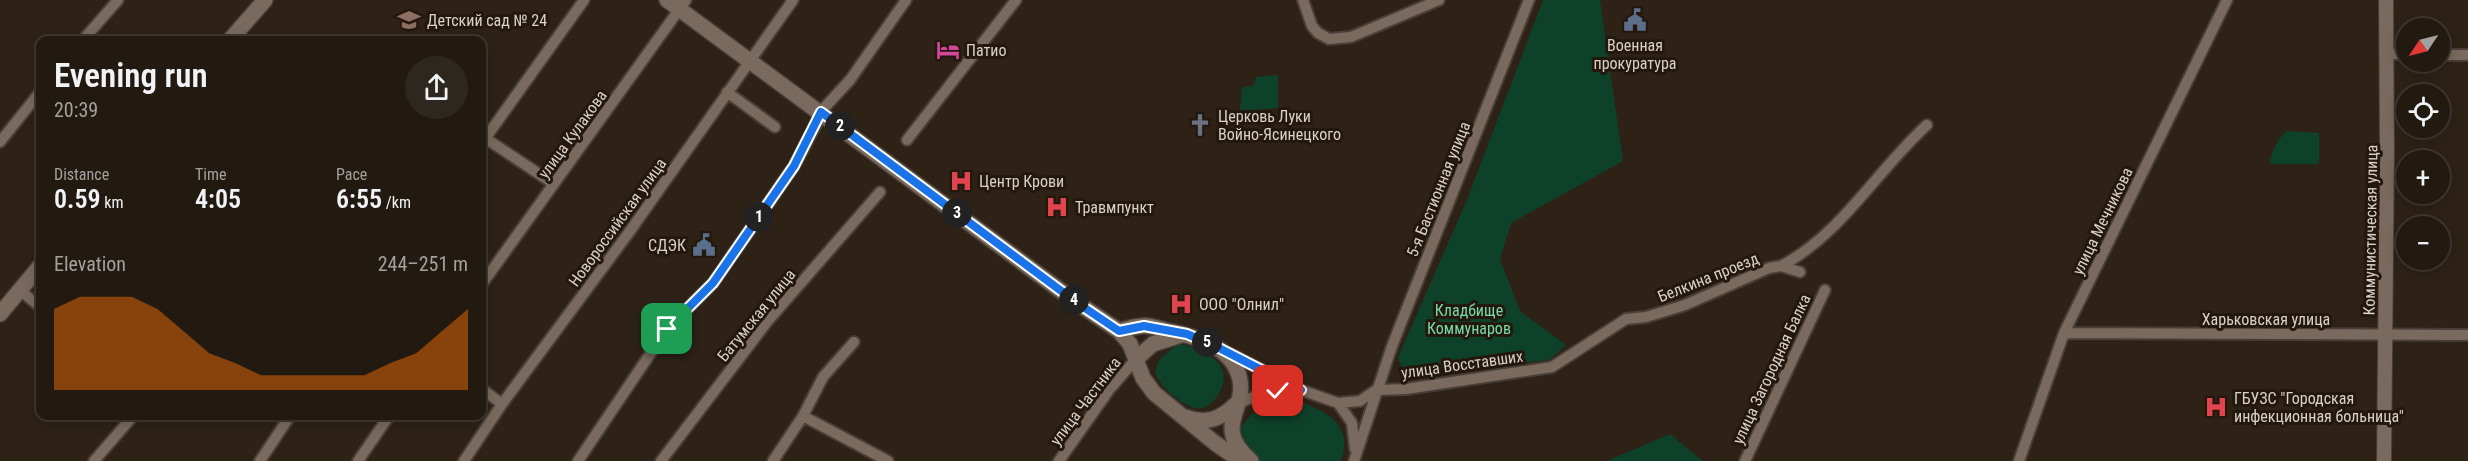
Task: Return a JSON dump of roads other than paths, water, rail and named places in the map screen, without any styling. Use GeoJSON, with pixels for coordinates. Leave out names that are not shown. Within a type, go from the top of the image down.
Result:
{"type":"FeatureCollection","features":[{"type":"Feature","properties":{"kind":"main road"},"geometry":{"type":"LineString","coordinates":[[233,36],[264,0]]}},
{"type":"Feature","properties":{"kind":"main road"},"geometry":{"type":"LineString","coordinates":[[667,0],[683,5],[750,59],[1076,302],[1119,331],[1130,345],[1146,385],[1241,461]]}},
{"type":"Feature","properties":{"kind":"main road"},"geometry":{"type":"LineString","coordinates":[[0,314],[36,271]]}},
{"type":"Feature","properties":{"kind":"main road"},"geometry":{"type":"LineString","coordinates":[[1119,331],[1144,326],[1187,334],[1219,348],[1230,359],[1240,380],[1231,426],[1236,444],[1251,461]]}},
{"type":"Feature","properties":{"kind":"main road"},"geometry":{"type":"LineString","coordinates":[[1136,359],[1163,339],[1187,334]]}},
{"type":"Feature","properties":{"kind":"main road"},"geometry":{"type":"LineString","coordinates":[[1180,414],[1195,420],[1210,421],[1225,414],[1236,404]]}},
{"type":"Feature","properties":{"kind":"street"},"geometry":{"type":"LineString","coordinates":[[87,36],[118,0]]}},
{"type":"Feature","properties":{"kind":"street"},"geometry":{"type":"LineString","coordinates":[[486,136],[584,0]]}},
{"type":"Feature","properties":{"kind":"street","name":"Новороссийская улица"},"geometry":{"type":"LineString","coordinates":[[464,461],[502,404],[630,231],[793,0]]}},
{"type":"Feature","properties":{"kind":"street"},"geometry":{"type":"LineString","coordinates":[[578,461],[667,329],[713,283],[794,166],[821,112],[850,80],[906,0]]}},
{"type":"Feature","properties":{"kind":"street"},"geometry":{"type":"LineString","coordinates":[[907,140],[1016,0]]}},
{"type":"Feature","properties":{"kind":"street"},"geometry":{"type":"LineString","coordinates":[[1303,0],[1312,26],[1318,33],[1329,39],[1352,37],[1439,0]]}},
{"type":"Feature","properties":{"kind":"street","name":"5-я Бастионная улица"},"geometry":{"type":"LineString","coordinates":[[1354,461],[1376,390],[1529,0]]}},
{"type":"Feature","properties":{"kind":"street","name":"улица Мечникова"},"geometry":{"type":"LineString","coordinates":[[2019,461],[2064,333],[2227,0]]}},
{"type":"Feature","properties":{"kind":"street","name":"Коммунистическая улица"},"geometry":{"type":"LineString","coordinates":[[2384,461],[2386,0]]}},
{"type":"Feature","properties":{"kind":"street","name":"улица Кулакова"},"geometry":{"type":"LineString","coordinates":[[486,278],[683,5]]}},
{"type":"Feature","properties":{"kind":"street"},"geometry":{"type":"LineString","coordinates":[[2386,54],[2396,54]]}},
{"type":"Feature","properties":{"kind":"street"},"geometry":{"type":"LineString","coordinates":[[2450,55],[2468,55]]}},
{"type":"Feature","properties":{"kind":"street"},"geometry":{"type":"LineString","coordinates":[[727,92],[776,127]]}},
{"type":"Feature","properties":{"kind":"street"},"geometry":{"type":"LineString","coordinates":[[0,142],[36,97]]}},
{"type":"Feature","properties":{"kind":"street","name":"Белкина проезд"},"geometry":{"type":"LineString","coordinates":[[1552,367],[1626,319],[1646,317],[1677,308],[1769,268],[1781,266],[1800,256],[1823,238],[1905,145],[1927,125]]}},
{"type":"Feature","properties":{"kind":"street"},"geometry":{"type":"LineString","coordinates":[[486,142],[554,184]]}},
{"type":"Feature","properties":{"kind":"street","name":"Батумская улица"},"geometry":{"type":"LineString","coordinates":[[661,461],[767,322],[880,192]]}},
{"type":"Feature","properties":{"kind":"street","name":"Белкина проезд"},"geometry":{"type":"LineString","coordinates":[[1781,266],[1800,272]]}},
{"type":"Feature","properties":{"kind":"street"},"geometry":{"type":"LineString","coordinates":[[20,290],[36,304]]}},
{"type":"Feature","properties":{"kind":"street","name":"улица Загородная Балка"},"geometry":{"type":"LineString","coordinates":[[1745,461],[1825,290]]}},
{"type":"Feature","properties":{"kind":"street","name":"Харьковская улица"},"geometry":{"type":"LineString","coordinates":[[2064,333],[2468,334]]}},
{"type":"Feature","properties":{"kind":"street"},"geometry":{"type":"LineString","coordinates":[[773,461],[803,416],[823,376],[854,342]]}},
{"type":"Feature","properties":{"kind":"street"},"geometry":{"type":"LineString","coordinates":[[1219,348],[1301,390],[1338,403],[1360,401],[1376,390]]}},
{"type":"Feature","properties":{"kind":"street","name":"улица Частника"},"geometry":{"type":"LineString","coordinates":[[1059,461],[1109,390],[1136,359]]}},
{"type":"Feature","properties":{"kind":"street","name":"улица Восставших"},"geometry":{"type":"LineString","coordinates":[[1376,390],[1406,389],[1552,367]]}},
{"type":"Feature","properties":{"kind":"street"},"geometry":{"type":"LineString","coordinates":[[1236,404],[1261,394],[1301,390]]}},
{"type":"Feature","properties":{"kind":"street"},"geometry":{"type":"LineString","coordinates":[[486,392],[502,404]]}},
{"type":"Feature","properties":{"kind":"street"},"geometry":{"type":"LineString","coordinates":[[1338,403],[1354,429],[1354,461]]}},
{"type":"Feature","properties":{"kind":"street"},"geometry":{"type":"LineString","coordinates":[[803,416],[888,461]]}},
{"type":"Feature","properties":{"kind":"street"},"geometry":{"type":"LineString","coordinates":[[94,461],[129,420]]}},
{"type":"Feature","properties":{"kind":"street"},"geometry":{"type":"LineString","coordinates":[[260,461],[287,420]]}},
{"type":"Feature","properties":{"kind":"street"},"geometry":{"type":"LineString","coordinates":[[358,461],[386,420]]}},
{"type":"Feature","properties":{"kind":"place","name":"Детский сад № 24"},"geometry":{"type":"Point","coordinates":[409,20]}},
{"type":"Feature","properties":{"kind":"place","name":"Военная прокуратура"},"geometry":{"type":"Point","coordinates":[1635,20]}},
{"type":"Feature","properties":{"kind":"place","name":"Патио"},"geometry":{"type":"Point","coordinates":[948,50]}},
{"type":"Feature","properties":{"kind":"place","name":"Церковь Луки Войно-Ясинецкого"},"geometry":{"type":"Point","coordinates":[1200,125]}},
{"type":"Feature","properties":{"kind":"place","name":"Центр Крови"},"geometry":{"type":"Point","coordinates":[961,181]}},
{"type":"Feature","properties":{"kind":"place","name":"Травмпункт"},"geometry":{"type":"Point","coordinates":[1057,207]}},
{"type":"Feature","properties":{"kind":"place","name":"СДЭК"},"geometry":{"type":"Point","coordinates":[704,245]}},
{"type":"Feature","properties":{"kind":"place","name":"ООО \"Олнил\""},"geometry":{"type":"Point","coordinates":[1181,304]}},
{"type":"Feature","properties":{"kind":"place","name":"ГБУЗС \"Городская инфекционная больница\""},"geometry":{"type":"Point","coordinates":[2216,407]}},
{"type":"Feature","properties":{"kind":"park label","name":"Кладбище Коммунаров"},"geometry":{"type":"Point","coordinates":[1469,319]}}]}
